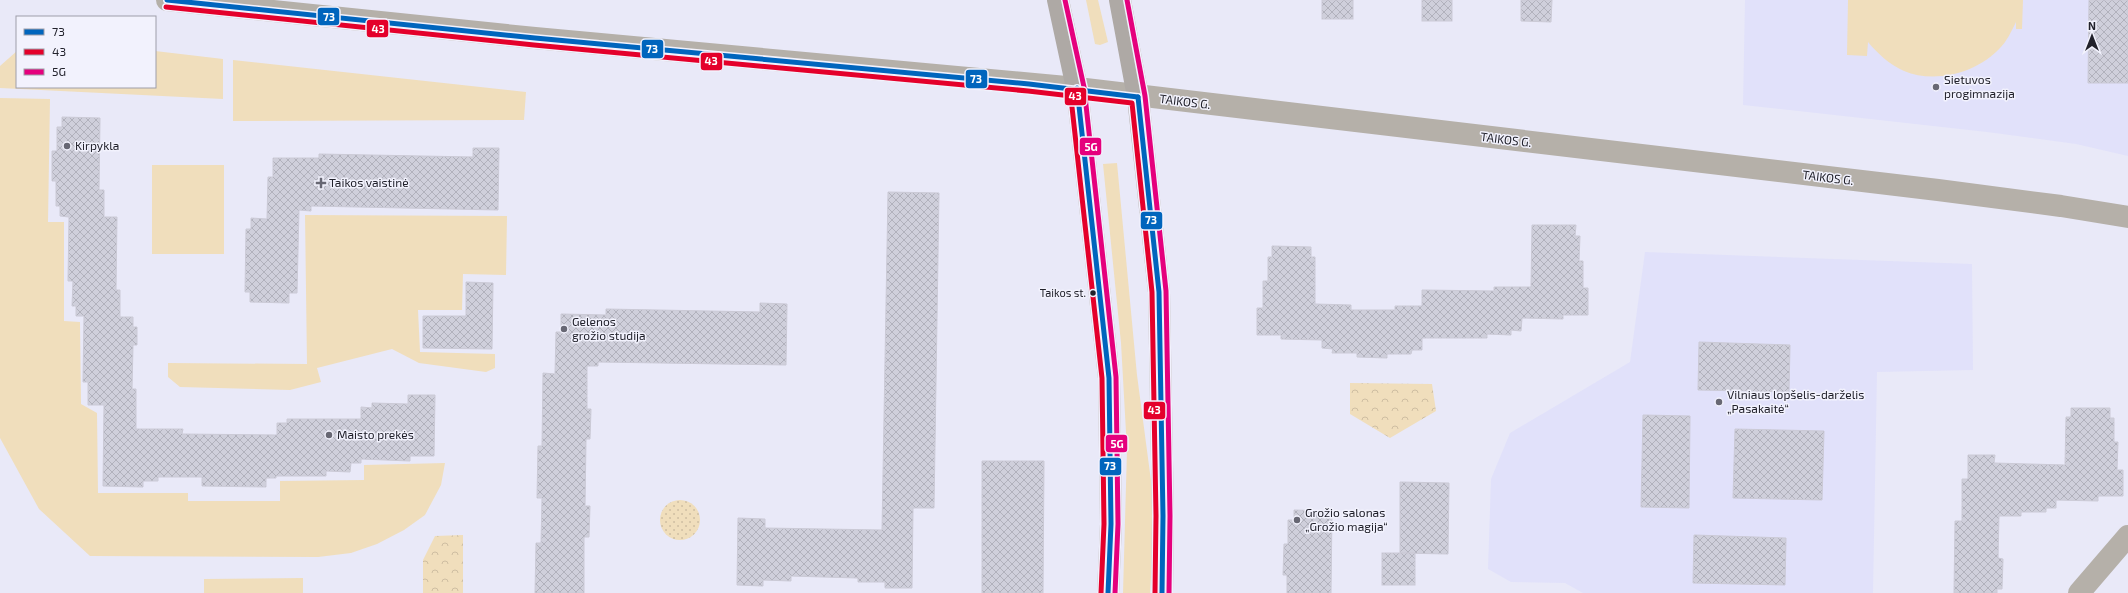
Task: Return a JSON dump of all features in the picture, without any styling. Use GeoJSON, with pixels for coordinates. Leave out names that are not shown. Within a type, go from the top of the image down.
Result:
{"type":"FeatureCollection","features":[{"type":"Feature","properties":{"kind":"main road"},"geometry":{"type":"LineString","coordinates":[[1058,0],[1077,88],[1109,378],[1111,524],[1108,593]]}},
{"type":"Feature","properties":{"kind":"main road"},"geometry":{"type":"LineString","coordinates":[[1120,0],[1138,97],[1159,292],[1163,516],[1162,593]]}},
{"type":"Feature","properties":{"kind":"street","name":"TAIKOS G."},"geometry":{"type":"LineString","coordinates":[[167,0],[535,38],[1077,88],[1138,97],[1938,190],[2061,206],[2128,217]]}},
{"type":"Feature","properties":{"kind":"street"},"geometry":{"type":"LineString","coordinates":[[2079,593],[2128,536]]}},
{"type":"Feature","properties":{"kind":"shaded area","name":"Sietuvos progimnazija"},"geometry":{"type":"Polygon","coordinates":[[[1745,0],[2128,0],[2128,156],[2076,144],[1987,132],[1743,105],[1745,0]]]}},
{"type":"Feature","properties":{"kind":"shaded area","name":"Vilniaus lopšelis-darželis „Pasakaitė“"},"geometry":{"type":"Polygon","coordinates":[[[1645,252],[1972,264],[1973,370],[1877,372],[1873,593],[1583,593],[1565,583],[1511,582],[1488,569],[1491,479],[1510,433],[1630,362],[1645,252]]]}},
{"type":"Feature","properties":{"kind":"green space"},"geometry":{"type":"Polygon","coordinates":[[[1086,0],[1098,0],[1108,42],[1100,45],[1095,44],[1086,0]]]}},
{"type":"Feature","properties":{"kind":"green space"},"geometry":{"type":"Polygon","coordinates":[[[1848,0],[2023,0],[2022,29],[2016,29],[2016,22],[2007,39],[1991,57],[1968,70],[1942,76],[1916,75],[1893,65],[1880,55],[1868,42],[1867,56],[1847,55],[1848,0]]]}},
{"type":"Feature","properties":{"kind":"green space"},"geometry":{"type":"Polygon","coordinates":[[[156,51],[223,59],[223,99],[0,88],[0,66],[16,52],[16,88],[156,88],[156,51]]]}},
{"type":"Feature","properties":{"kind":"green space"},"geometry":{"type":"Polygon","coordinates":[[[233,60],[526,92],[524,120],[233,121],[233,60]]]}},
{"type":"Feature","properties":{"kind":"green space"},"geometry":{"type":"Polygon","coordinates":[[[0,98],[50,99],[48,222],[64,222],[64,321],[80,322],[81,404],[97,413],[98,493],[188,493],[188,501],[280,501],[280,481],[364,480],[364,465],[445,463],[441,485],[425,515],[404,530],[377,544],[351,553],[318,557],[90,556],[39,509],[0,438],[0,98]]]}},
{"type":"Feature","properties":{"kind":"green space"},"geometry":{"type":"Polygon","coordinates":[[[1117,163],[1137,375],[1155,511],[1150,593],[1123,593],[1127,450],[1121,343],[1103,164],[1117,163]]]}},
{"type":"Feature","properties":{"kind":"green space"},"geometry":{"type":"Polygon","coordinates":[[[152,165],[224,165],[224,254],[152,254],[152,165]]]}},
{"type":"Feature","properties":{"kind":"green space"},"geometry":{"type":"Polygon","coordinates":[[[305,215],[507,216],[506,275],[463,274],[462,310],[418,310],[420,352],[495,354],[495,368],[486,372],[419,363],[392,349],[317,368],[321,382],[290,390],[180,387],[168,377],[168,363],[307,364],[305,215]]]}},
{"type":"Feature","properties":{"kind":"green space"},"geometry":{"type":"Polygon","coordinates":[[[1350,383],[1432,384],[1436,411],[1390,438],[1350,414],[1350,383]]]}},
{"type":"Feature","properties":{"kind":"green space"},"geometry":{"type":"Polygon","coordinates":[[[684,500],[691,503],[697,509],[700,520],[699,528],[691,537],[684,540],[676,540],[669,537],[661,528],[660,516],[663,509],[672,501],[684,500]]]}},
{"type":"Feature","properties":{"kind":"green space"},"geometry":{"type":"Polygon","coordinates":[[[463,535],[463,593],[423,593],[423,560],[435,536],[463,535]]]}},
{"type":"Feature","properties":{"kind":"green space"},"geometry":{"type":"Polygon","coordinates":[[[303,578],[303,593],[204,593],[204,579],[303,578]]]}},
{"type":"Feature","properties":{"kind":"building"},"geometry":{"type":"Polygon","coordinates":[[[1322,0],[1353,0],[1353,19],[1322,19],[1322,0]]]}},
{"type":"Feature","properties":{"kind":"building"},"geometry":{"type":"Polygon","coordinates":[[[1422,0],[1452,0],[1452,21],[1422,21],[1422,0]]]}},
{"type":"Feature","properties":{"kind":"building"},"geometry":{"type":"Polygon","coordinates":[[[1521,0],[1552,0],[1551,22],[1521,21],[1521,0]]]}},
{"type":"Feature","properties":{"kind":"building"},"geometry":{"type":"Polygon","coordinates":[[[2089,0],[2128,0],[2128,83],[2088,83],[2089,0]]]}},
{"type":"Feature","properties":{"kind":"building"},"geometry":{"type":"Polygon","coordinates":[[[62,117],[100,118],[99,190],[104,190],[104,217],[117,217],[116,290],[120,290],[120,317],[133,317],[133,327],[137,327],[137,345],[133,345],[132,389],[136,389],[136,429],[183,429],[182,434],[277,435],[277,423],[287,423],[287,419],[361,419],[361,407],[372,408],[372,403],[408,404],[408,395],[435,395],[434,456],[410,456],[410,461],[361,459],[361,463],[351,463],[350,472],[326,471],[326,476],[276,476],[276,478],[266,478],[266,487],[202,486],[202,477],[158,477],[158,481],[143,481],[143,487],[103,486],[104,405],[88,405],[88,382],[83,382],[84,316],[76,316],[76,306],[72,306],[73,281],[68,281],[69,217],[60,216],[60,206],[56,206],[56,181],[52,181],[52,151],[57,151],[57,127],[62,127],[62,117]]]}},
{"type":"Feature","properties":{"kind":"building"},"geometry":{"type":"Polygon","coordinates":[[[473,148],[499,148],[498,210],[311,206],[311,211],[299,210],[297,293],[289,293],[289,303],[250,302],[250,292],[245,292],[246,229],[251,229],[251,218],[267,219],[268,177],[273,177],[273,158],[319,158],[319,154],[473,157],[473,148]]]}},
{"type":"Feature","properties":{"kind":"building"},"geometry":{"type":"Polygon","coordinates":[[[888,192],[939,193],[934,508],[913,508],[912,588],[885,588],[885,582],[858,582],[858,578],[791,576],[791,581],[763,580],[763,586],[737,585],[738,518],[765,519],[765,528],[882,530],[888,192]]]}},
{"type":"Feature","properties":{"kind":"building"},"geometry":{"type":"Polygon","coordinates":[[[1532,225],[1576,225],[1575,236],[1580,236],[1579,261],[1583,261],[1583,288],[1588,288],[1588,315],[1563,315],[1563,319],[1522,318],[1521,331],[1511,330],[1511,335],[1487,334],[1487,338],[1422,338],[1422,350],[1412,350],[1411,354],[1387,354],[1387,358],[1357,357],[1357,353],[1332,353],[1333,349],[1322,348],[1322,340],[1281,339],[1281,335],[1257,335],[1257,308],[1263,308],[1263,281],[1268,281],[1268,257],[1272,257],[1272,246],[1311,247],[1311,257],[1315,257],[1315,304],[1351,305],[1351,310],[1395,310],[1395,306],[1422,306],[1422,290],[1494,291],[1494,287],[1531,287],[1532,225]]]}},
{"type":"Feature","properties":{"kind":"building"},"geometry":{"type":"Polygon","coordinates":[[[466,282],[493,283],[492,349],[423,348],[423,316],[466,316],[466,282]]]}},
{"type":"Feature","properties":{"kind":"building"},"geometry":{"type":"Polygon","coordinates":[[[760,303],[787,304],[786,365],[598,362],[598,366],[587,366],[587,409],[591,409],[590,439],[586,439],[585,506],[590,506],[589,537],[584,537],[584,593],[535,593],[536,543],[541,543],[542,498],[537,498],[538,446],[542,446],[543,373],[555,374],[556,332],[561,332],[561,314],[606,315],[606,309],[760,312],[760,303]]]}},
{"type":"Feature","properties":{"kind":"building"},"geometry":{"type":"Polygon","coordinates":[[[1699,342],[1790,345],[1789,392],[1698,390],[1699,342]]]}},
{"type":"Feature","properties":{"kind":"building"},"geometry":{"type":"Polygon","coordinates":[[[2071,408],[2110,408],[2110,418],[2114,418],[2114,442],[2118,442],[2117,470],[2123,470],[2123,496],[2098,496],[2098,501],[2056,500],[2056,508],[2046,508],[2046,512],[2021,512],[2021,516],[1999,516],[1998,558],[2003,559],[2002,589],[1997,589],[1997,593],[1954,593],[1955,521],[1962,521],[1962,479],[1968,479],[1968,455],[1995,455],[1994,463],[2065,465],[2066,417],[2071,417],[2071,408]]]}},
{"type":"Feature","properties":{"kind":"building"},"geometry":{"type":"Polygon","coordinates":[[[1643,415],[1690,416],[1689,508],[1641,507],[1643,415]]]}},
{"type":"Feature","properties":{"kind":"building"},"geometry":{"type":"Polygon","coordinates":[[[1735,429],[1824,431],[1822,500],[1733,498],[1735,429]]]}},
{"type":"Feature","properties":{"kind":"building"},"geometry":{"type":"Polygon","coordinates":[[[982,461],[1044,461],[1043,593],[982,593],[982,461]]]}},
{"type":"Feature","properties":{"kind":"building"},"geometry":{"type":"Polygon","coordinates":[[[1400,482],[1449,483],[1448,554],[1400,553],[1400,482]]]}},
{"type":"Feature","properties":{"kind":"building"},"geometry":{"type":"Polygon","coordinates":[[[1294,510],[1332,511],[1331,593],[1287,593],[1287,575],[1283,575],[1284,544],[1288,544],[1288,520],[1294,520],[1294,510]]]}},
{"type":"Feature","properties":{"kind":"building"},"geometry":{"type":"Polygon","coordinates":[[[1694,535],[1786,538],[1785,585],[1693,583],[1694,535]]]}},
{"type":"Feature","properties":{"kind":"building"},"geometry":{"type":"Polygon","coordinates":[[[1382,553],[1415,553],[1415,585],[1382,585],[1382,553]]]}},
{"type":"Feature","properties":{"kind":"transit line","name":"73"},"geometry":{"type":"LineString","coordinates":[[167,0],[535,38],[1029,84],[1138,97]]}},
{"type":"Feature","properties":{"kind":"transit line","name":"5G"},"geometry":{"type":"LineString","coordinates":[[1065,0],[1084,87],[1116,377],[1118,524],[1115,593]]}},
{"type":"Feature","properties":{"kind":"transit line","name":"5G"},"geometry":{"type":"LineString","coordinates":[[1127,0],[1145,96],[1166,291],[1170,516],[1169,593]]}},
{"type":"Feature","properties":{"kind":"transit line","name":"43"},"geometry":{"type":"LineString","coordinates":[[166,7],[534,45],[1028,91],[1132,103],[1152,292],[1156,516],[1155,593]]}},
{"type":"Feature","properties":{"kind":"transit line","name":"73"},"geometry":{"type":"LineString","coordinates":[[1077,88],[1109,378],[1111,524],[1108,593]]}},
{"type":"Feature","properties":{"kind":"transit line","name":"43"},"geometry":{"type":"LineString","coordinates":[[1070,89],[1102,378],[1104,524],[1101,593]]}},
{"type":"Feature","properties":{"kind":"transit line","name":"73"},"geometry":{"type":"LineString","coordinates":[[1138,97],[1159,292],[1163,516],[1162,593]]}},
{"type":"Feature","properties":{"kind":"place","name":"Sietuvos progimnazija"},"geometry":{"type":"Point","coordinates":[1936,87]}},
{"type":"Feature","properties":{"kind":"place","name":"Kirpykla"},"geometry":{"type":"Point","coordinates":[67,146]}},
{"type":"Feature","properties":{"kind":"place","name":"Taikos vaistinė"},"geometry":{"type":"Point","coordinates":[321,183]}},
{"type":"Feature","properties":{"kind":"place","name":"Taikos st."},"geometry":{"type":"Point","coordinates":[1093,293]}},
{"type":"Feature","properties":{"kind":"place","name":"Gelenos grožio studija"},"geometry":{"type":"Point","coordinates":[564,329]}},
{"type":"Feature","properties":{"kind":"place","name":"Vilniaus lopšelis-darželis „Pasakaitė“"},"geometry":{"type":"Point","coordinates":[1719,402]}},
{"type":"Feature","properties":{"kind":"place","name":"Maisto prekės"},"geometry":{"type":"Point","coordinates":[329,435]}},
{"type":"Feature","properties":{"kind":"place","name":"Grožio salonas „Grožio magija“"},"geometry":{"type":"Point","coordinates":[1297,520]}}]}
